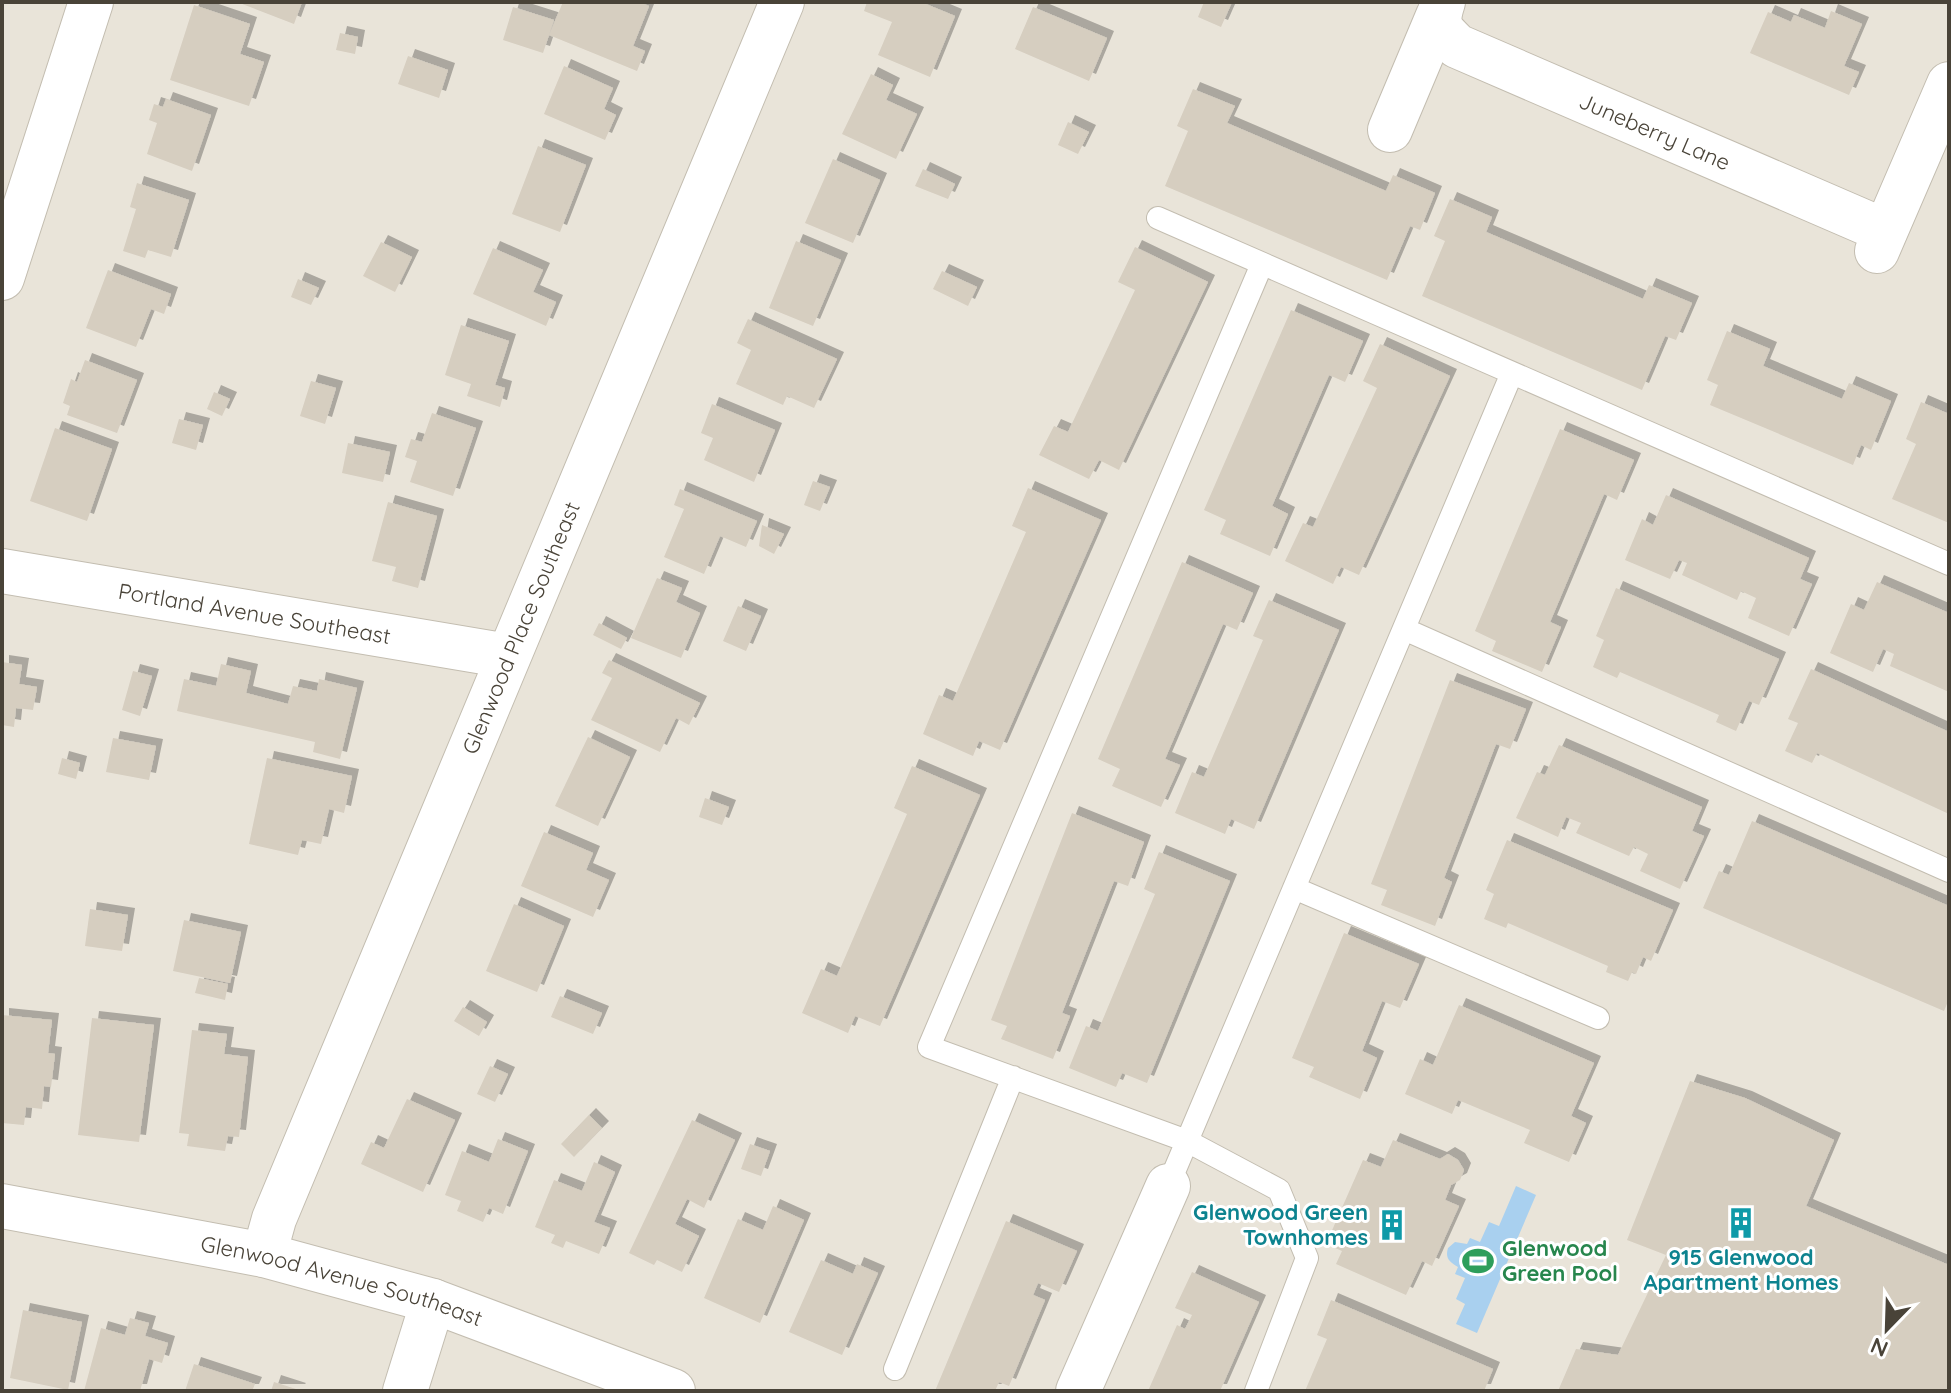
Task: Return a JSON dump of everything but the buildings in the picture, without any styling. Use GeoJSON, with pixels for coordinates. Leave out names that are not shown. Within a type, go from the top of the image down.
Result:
{"type":"FeatureCollection","features":[{"type":"Feature","properties":{"kind":"street"},"geometry":{"type":"LineString","coordinates":[[2,278],[91,2]]}},
{"type":"Feature","properties":{"kind":"street","name":"Glenwood Place Southeast"},"geometry":{"type":"LineString","coordinates":[[264,1255],[274,1219],[782,2]]}},
{"type":"Feature","properties":{"kind":"street","name":"Juneberry Lane"},"geometry":{"type":"LineString","coordinates":[[1390,130],[1440,9]]}},
{"type":"Feature","properties":{"kind":"street","name":"Juneberry Lane"},"geometry":{"type":"LineString","coordinates":[[1440,9],[1443,32],[1457,46],[1881,241],[1949,84]]}},
{"type":"Feature","properties":{"kind":"street","name":"Portland Avenue Southeast"},"geometry":{"type":"LineString","coordinates":[[2,571],[508,656]]}},
{"type":"Feature","properties":{"kind":"street"},"geometry":{"type":"LineString","coordinates":[[1078,1391],[1168,1186]]}},
{"type":"Feature","properties":{"kind":"street","name":"Glenwood Avenue Southeast"},"geometry":{"type":"LineString","coordinates":[[2,1206],[264,1255],[433,1301],[673,1391]]}},
{"type":"Feature","properties":{"kind":"street"},"geometry":{"type":"LineString","coordinates":[[405,1391],[433,1301]]}},
{"type":"Feature","properties":{"kind":"lane"},"geometry":{"type":"LineString","coordinates":[[1158,218],[1949,564]]}},
{"type":"Feature","properties":{"kind":"lane"},"geometry":{"type":"LineString","coordinates":[[1256,1391],[1307,1258],[1279,1190],[1187,1141],[929,1047],[1262,264]]}},
{"type":"Feature","properties":{"kind":"lane"},"geometry":{"type":"LineString","coordinates":[[1168,1186],[1512,373]]}},
{"type":"Feature","properties":{"kind":"lane"},"geometry":{"type":"LineString","coordinates":[[1404,629],[1949,871]]}},
{"type":"Feature","properties":{"kind":"lane"},"geometry":{"type":"LineString","coordinates":[[1294,888],[1598,1018]]}},
{"type":"Feature","properties":{"kind":"lane"},"geometry":{"type":"LineString","coordinates":[[895,1369],[1013,1077]]}},
{"type":"Feature","properties":{"kind":"shaded area"},"geometry":{"type":"Polygon","coordinates":[[[2,2],[1949,2],[1949,1391],[2,1391],[2,2]]]}},
{"type":"Feature","properties":{"kind":"water","name":"Glenwood Green Pool"},"geometry":{"type":"Polygon","coordinates":[[[1516,1186],[1536,1195],[1477,1333],[1456,1324],[1465,1304],[1456,1299],[1465,1278],[1455,1274],[1458,1267],[1448,1259],[1448,1248],[1455,1242],[1467,1244],[1470,1238],[1480,1242],[1489,1222],[1499,1226],[1516,1186]]]}},
{"type":"Feature","properties":{"kind":"place","name":"915 Glenwood Apartment Homes"},"geometry":{"type":"Point","coordinates":[1741,1223]}},
{"type":"Feature","properties":{"kind":"place","name":"Glenwood Green Townhomes"},"geometry":{"type":"Point","coordinates":[1392,1225]}},
{"type":"Feature","properties":{"kind":"place","name":"Glenwood Green Pool"},"geometry":{"type":"Point","coordinates":[1478,1261]}}]}
